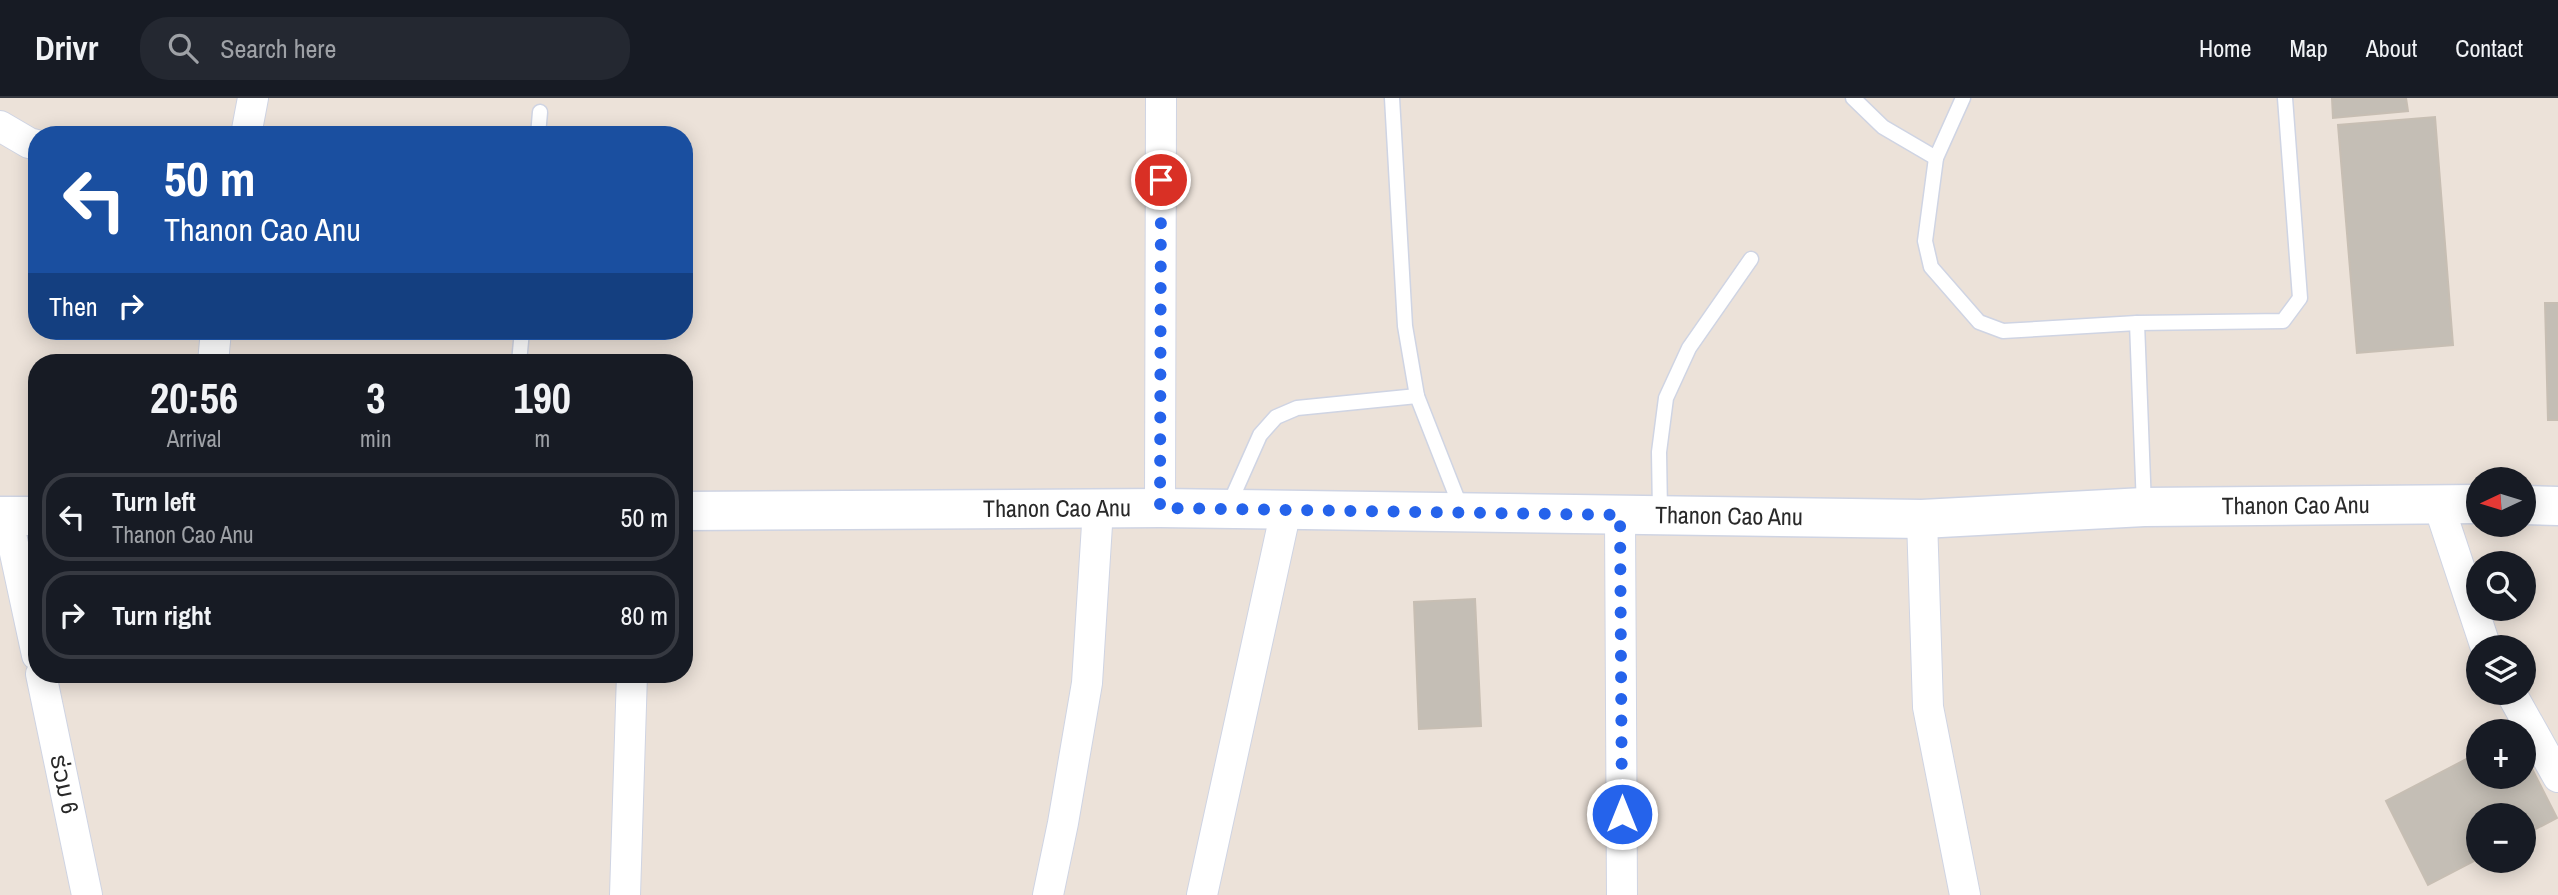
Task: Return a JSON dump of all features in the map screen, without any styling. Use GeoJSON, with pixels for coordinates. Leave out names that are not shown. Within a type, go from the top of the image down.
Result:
{"type":"FeatureCollection","features":[{"type":"Feature","properties":{"kind":"street"},"geometry":{"type":"LineString","coordinates":[[248,126],[253,98]]}},
{"type":"Feature","properties":{"kind":"street"},"geometry":{"type":"LineString","coordinates":[[1160,508],[1161,98]]}},
{"type":"Feature","properties":{"kind":"street"},"geometry":{"type":"LineString","coordinates":[[0,126],[28,142]]}},
{"type":"Feature","properties":{"kind":"street"},"geometry":{"type":"LineString","coordinates":[[2438,503],[2482,635]]}},
{"type":"Feature","properties":{"kind":"street","name":"Thanon Cao Anu"},"geometry":{"type":"LineString","coordinates":[[693,512],[1160,508],[1922,519],[2144,507],[2466,504]]}},
{"type":"Feature","properties":{"kind":"street"},"geometry":{"type":"LineString","coordinates":[[2536,505],[2558,506]]}},
{"type":"Feature","properties":{"kind":"street"},"geometry":{"type":"LineString","coordinates":[[1048,895],[1087,683],[1098,509]]}},
{"type":"Feature","properties":{"kind":"street"},"geometry":{"type":"LineString","coordinates":[[1202,895],[1286,510]]}},
{"type":"Feature","properties":{"kind":"street"},"geometry":{"type":"LineString","coordinates":[[1620,515],[1622,895]]}},
{"type":"Feature","properties":{"kind":"street"},"geometry":{"type":"LineString","coordinates":[[15,516],[28,598]]}},
{"type":"Feature","properties":{"kind":"street"},"geometry":{"type":"LineString","coordinates":[[1922,519],[1928,706],[1965,895]]}},
{"type":"Feature","properties":{"kind":"street","name":"ຮ່ວມ 6"},"geometry":{"type":"LineString","coordinates":[[43,683],[87,895]]}},
{"type":"Feature","properties":{"kind":"street"},"geometry":{"type":"LineString","coordinates":[[625,895],[632,683]]}},
{"type":"Feature","properties":{"kind":"street"},"geometry":{"type":"LineString","coordinates":[[2518,705],[2558,777]]}},
{"type":"Feature","properties":{"kind":"lane"},"geometry":{"type":"LineString","coordinates":[[1392,98],[1405,326],[1418,396],[1463,513]]}},
{"type":"Feature","properties":{"kind":"lane"},"geometry":{"type":"LineString","coordinates":[[1853,98],[1883,128],[1936,158]]}},
{"type":"Feature","properties":{"kind":"lane"},"geometry":{"type":"LineString","coordinates":[[1963,98],[1936,158],[1925,241],[1931,267],[1979,322],[2003,331],[2137,323],[2283,321],[2300,298],[2285,98]]}},
{"type":"Feature","properties":{"kind":"lane"},"geometry":{"type":"LineString","coordinates":[[539,126],[540,112]]}},
{"type":"Feature","properties":{"kind":"lane"},"geometry":{"type":"LineString","coordinates":[[1660,516],[1659,452],[1666,398],[1689,348],[1751,259]]}},
{"type":"Feature","properties":{"kind":"lane"},"geometry":{"type":"LineString","coordinates":[[2137,323],[2144,507]]}},
{"type":"Feature","properties":{"kind":"lane"},"geometry":{"type":"LineString","coordinates":[[1227,509],[1260,435],[1276,417],[1297,408],[1418,396]]}},
{"type":"Feature","properties":{"kind":"building"},"geometry":{"type":"Polygon","coordinates":[[[2332,98],[2406,98],[2408,111],[2333,118],[2332,98]]]}},
{"type":"Feature","properties":{"kind":"building"},"geometry":{"type":"Polygon","coordinates":[[[2435,117],[2453,345],[2357,353],[2338,125],[2435,117]]]}},
{"type":"Feature","properties":{"kind":"building"},"geometry":{"type":"Polygon","coordinates":[[[2545,303],[2558,303],[2558,420],[2548,420],[2545,303]]]}},
{"type":"Feature","properties":{"kind":"building"},"geometry":{"type":"Polygon","coordinates":[[[1475,599],[1481,726],[1419,729],[1414,602],[1475,599]]]}},
{"type":"Feature","properties":{"kind":"building"},"geometry":{"type":"Polygon","coordinates":[[[2466,759],[2466,789],[2536,789],[2536,777],[2557,818],[2536,829],[2536,803],[2466,803],[2466,865],[2428,885],[2386,801],[2466,759]]]}},
{"type":"Feature","properties":{"kind":"route"},"geometry":{"type":"LineString","coordinates":[[1161,180],[1160,508],[1620,515],[1622,814]]}}]}
